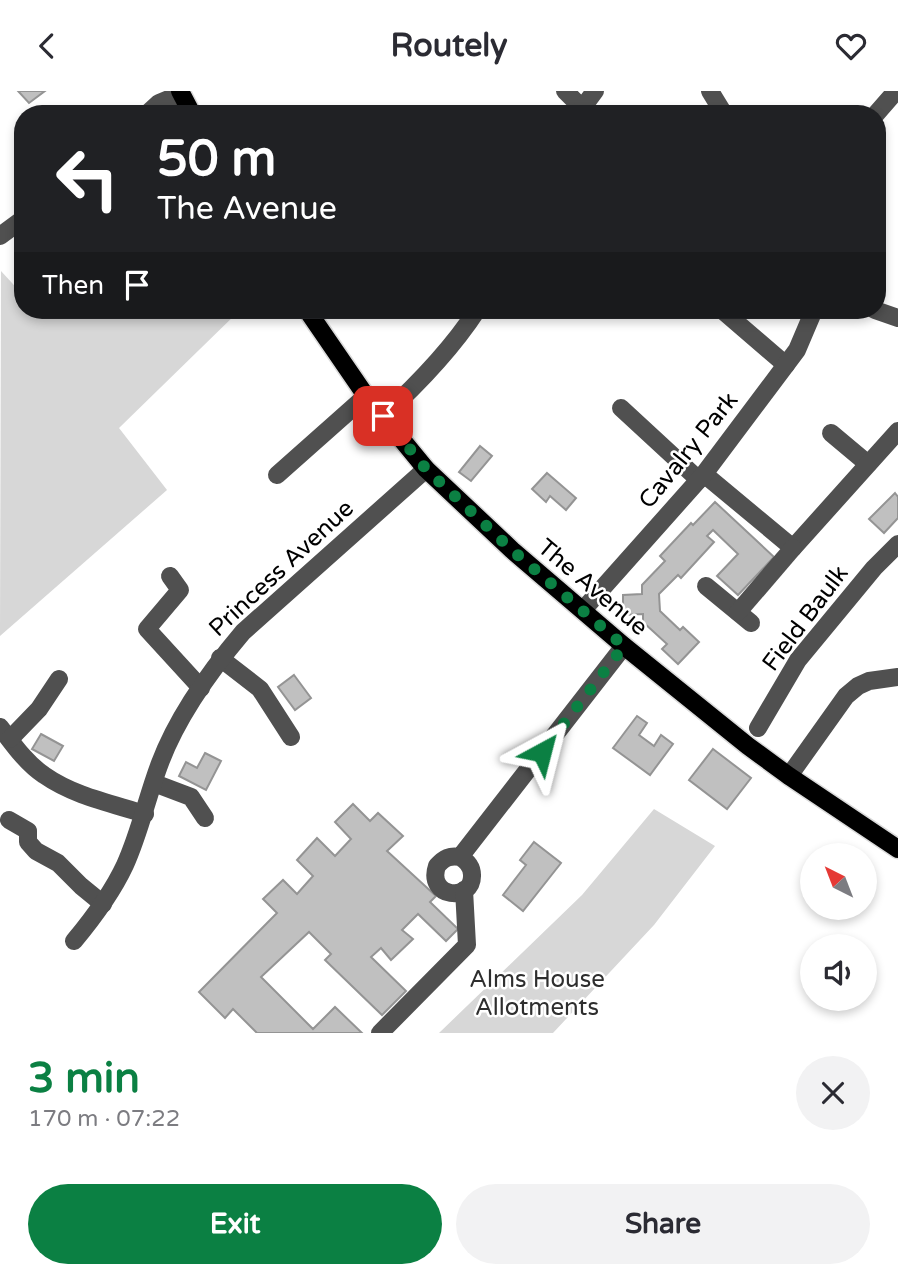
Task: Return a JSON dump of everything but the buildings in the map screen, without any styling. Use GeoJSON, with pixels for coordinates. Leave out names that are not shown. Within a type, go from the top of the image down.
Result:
{"type":"FeatureCollection","features":[{"type":"Feature","properties":{"kind":"main road","name":"The Avenue"},"geometry":{"type":"LineString","coordinates":[[313,319],[366,395],[426,469],[512,550],[702,710],[789,776],[898,849]]}},
{"type":"Feature","properties":{"kind":"street"},"geometry":{"type":"LineString","coordinates":[[565,91],[577,105]]}},
{"type":"Feature","properties":{"kind":"street"},"geometry":{"type":"LineString","coordinates":[[883,105],[895,91]]}},
{"type":"Feature","properties":{"kind":"street"},"geometry":{"type":"LineString","coordinates":[[157,105],[181,92]]}},
{"type":"Feature","properties":{"kind":"street"},"geometry":{"type":"LineString","coordinates":[[383,416],[424,378],[471,319]]}},
{"type":"Feature","properties":{"kind":"street"},"geometry":{"type":"LineString","coordinates":[[732,319],[786,365]]}},
{"type":"Feature","properties":{"kind":"street","name":"Cavalry Park"},"geometry":{"type":"LineString","coordinates":[[583,610],[702,477],[797,349],[810,319]]}},
{"type":"Feature","properties":{"kind":"street"},"geometry":{"type":"LineString","coordinates":[[277,475],[366,395]]}},
{"type":"Feature","properties":{"kind":"street"},"geometry":{"type":"LineString","coordinates":[[621,408],[702,477],[793,548]]}},
{"type":"Feature","properties":{"kind":"street"},"geometry":{"type":"LineString","coordinates":[[706,586],[745,617],[793,548],[898,431]]}},
{"type":"Feature","properties":{"kind":"street"},"geometry":{"type":"LineString","coordinates":[[831,433],[868,464]]}},
{"type":"Feature","properties":{"kind":"street","name":"Princess Avenue"},"geometry":{"type":"LineString","coordinates":[[74,941],[103,904],[125,865],[145,814],[160,762],[183,715],[220,658],[243,632],[426,469]]}},
{"type":"Feature","properties":{"kind":"street","name":"Field Baulk"},"geometry":{"type":"LineString","coordinates":[[758,728],[798,660],[874,568],[898,544]]}},
{"type":"Feature","properties":{"kind":"street"},"geometry":{"type":"LineString","coordinates":[[170,576],[180,590],[148,629],[201,688]]}},
{"type":"Feature","properties":{"kind":"street"},"geometry":{"type":"LineString","coordinates":[[460,857],[624,646]]}},
{"type":"Feature","properties":{"kind":"street"},"geometry":{"type":"LineString","coordinates":[[220,658],[260,689],[291,737]]}},
{"type":"Feature","properties":{"kind":"street"},"geometry":{"type":"LineString","coordinates":[[789,776],[846,696],[869,681],[898,677]]}},
{"type":"Feature","properties":{"kind":"street"},"geometry":{"type":"LineString","coordinates":[[59,678],[39,709],[5,733],[43,775],[77,793],[145,814]]}},
{"type":"Feature","properties":{"kind":"street"},"geometry":{"type":"LineString","coordinates":[[154,783],[191,797],[205,818]]}},
{"type":"Feature","properties":{"kind":"street"},"geometry":{"type":"LineString","coordinates":[[9,820],[28,831],[28,842],[36,851],[58,863],[103,904]]}},
{"type":"Feature","properties":{"kind":"street"},"geometry":{"type":"LineString","coordinates":[[460,857],[466,860],[472,873],[469,886],[453,894],[437,885],[437,866],[441,860],[460,857]]}},
{"type":"Feature","properties":{"kind":"street"},"geometry":{"type":"LineString","coordinates":[[380,1033],[467,945],[464,890]]}},
{"type":"Feature","properties":{"kind":"green space"},"geometry":{"type":"Polygon","coordinates":[[[1,271],[14,285],[14,319],[231,319],[119,428],[167,490],[0,636],[1,271]]]}},
{"type":"Feature","properties":{"kind":"green space","name":"Alms House Allotments"},"geometry":{"type":"Polygon","coordinates":[[[654,809],[715,846],[654,925],[553,1033],[439,1033],[582,895],[654,809]]]}},
{"type":"Feature","properties":{"kind":"route"},"geometry":{"type":"LineString","coordinates":[[383,416],[426,469],[512,550],[624,646],[542,752]]}}]}
